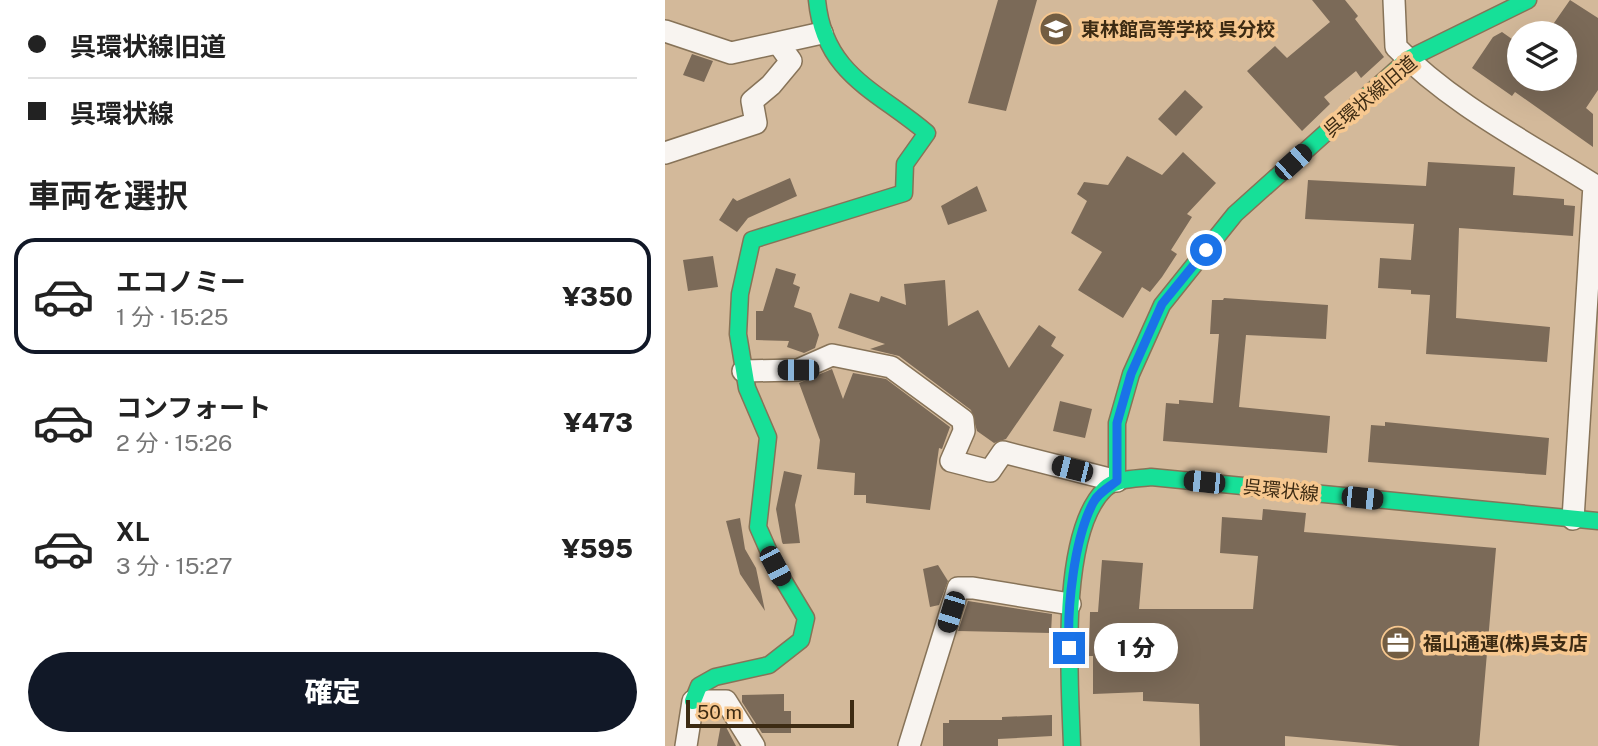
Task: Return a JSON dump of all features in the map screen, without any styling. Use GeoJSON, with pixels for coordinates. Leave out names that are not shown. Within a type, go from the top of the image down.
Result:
{"type":"FeatureCollection","features":[{"type":"Feature","properties":{"kind":"street"},"geometry":{"type":"LineString","coordinates":[[686,746],[693,701],[699,686],[715,677],[769,665],[801,640],[806,618],[767,550],[757,519],[762,503],[768,438],[740,358],[742,268],[752,240],[904,194],[905,164],[927,133],[917,123],[882,103],[829,47],[822,33],[817,0]]}},
{"type":"Feature","properties":{"kind":"street"},"geometry":{"type":"LineString","coordinates":[[1394,0],[1396,47],[1408,59],[1450,92],[1594,185],[1573,519]]}},
{"type":"Feature","properties":{"kind":"street","name":"呉環状線旧道"},"geometry":{"type":"LineString","coordinates":[[1117,481],[1117,423],[1131,374],[1162,304],[1235,214],[1408,59],[1528,0]]}},
{"type":"Feature","properties":{"kind":"street"},"geometry":{"type":"LineString","coordinates":[[665,30],[731,53],[822,33]]}},
{"type":"Feature","properties":{"kind":"street"},"geometry":{"type":"LineString","coordinates":[[665,153],[756,123],[752,101],[771,85],[791,61],[778,43]]}},
{"type":"Feature","properties":{"kind":"street"},"geometry":{"type":"LineString","coordinates":[[743,371],[798,370],[832,355],[891,367],[963,420],[964,431],[951,461],[989,471],[1003,452],[1117,481]]}},
{"type":"Feature","properties":{"kind":"street","name":"呉環状線"},"geometry":{"type":"LineString","coordinates":[[1117,481],[1151,477],[1598,521]]}},
{"type":"Feature","properties":{"kind":"street"},"geometry":{"type":"LineString","coordinates":[[1072,746],[1068,624],[1080,545],[1093,503],[1117,481]]}},
{"type":"Feature","properties":{"kind":"street"},"geometry":{"type":"LineString","coordinates":[[909,746],[958,588],[973,588],[1070,604]]}},
{"type":"Feature","properties":{"kind":"street"},"geometry":{"type":"LineString","coordinates":[[693,701],[726,701],[754,746]]}},
{"type":"Feature","properties":{"kind":"building"},"geometry":{"type":"Polygon","coordinates":[[[998,0],[1037,0],[1006,111],[968,103],[998,0]]]}},
{"type":"Feature","properties":{"kind":"building"},"geometry":{"type":"Polygon","coordinates":[[[1312,0],[1345,0],[1358,16],[1355,19],[1384,57],[1361,78],[1356,71],[1324,97],[1330,104],[1302,131],[1247,71],[1275,46],[1287,58],[1330,22],[1312,0]]]}},
{"type":"Feature","properties":{"kind":"building"},"geometry":{"type":"Polygon","coordinates":[[[1570,0],[1598,18],[1598,90],[1586,108],[1593,114],[1593,147],[1515,92],[1512,96],[1472,68],[1493,37],[1502,32],[1507,36],[1507,91],[1577,91],[1577,21],[1555,21],[1570,0]]]}},
{"type":"Feature","properties":{"kind":"building"},"geometry":{"type":"Polygon","coordinates":[[[692,54],[713,61],[704,82],[683,75],[692,54]]]}},
{"type":"Feature","properties":{"kind":"building"},"geometry":{"type":"Polygon","coordinates":[[[1185,90],[1203,107],[1176,136],[1158,119],[1185,90]]]}},
{"type":"Feature","properties":{"kind":"building"},"geometry":{"type":"Polygon","coordinates":[[[1183,152],[1216,183],[1187,214],[1192,217],[1171,250],[1177,254],[1162,277],[1150,292],[1142,287],[1123,318],[1078,290],[1102,252],[1071,233],[1087,201],[1077,194],[1084,182],[1108,185],[1127,156],[1162,175],[1183,152]]]}},
{"type":"Feature","properties":{"kind":"building"},"geometry":{"type":"Polygon","coordinates":[[[1428,162],[1515,167],[1513,195],[1564,199],[1564,205],[1575,206],[1573,236],[1459,228],[1456,318],[1550,327],[1547,362],[1426,354],[1430,295],[1411,294],[1411,290],[1378,288],[1380,258],[1411,260],[1414,224],[1305,219],[1308,180],[1426,186],[1428,162]]]}},
{"type":"Feature","properties":{"kind":"building"},"geometry":{"type":"Polygon","coordinates":[[[790,178],[797,196],[748,218],[737,232],[719,220],[733,198],[737,201],[790,178]]]}},
{"type":"Feature","properties":{"kind":"building"},"geometry":{"type":"Polygon","coordinates":[[[977,186],[987,211],[948,225],[941,206],[977,186]]]}},
{"type":"Feature","properties":{"kind":"building"},"geometry":{"type":"Polygon","coordinates":[[[713,256],[718,287],[688,291],[683,260],[713,256]]]}},
{"type":"Feature","properties":{"kind":"building"},"geometry":{"type":"Polygon","coordinates":[[[776,268],[796,274],[793,284],[800,287],[794,307],[811,313],[819,335],[815,348],[804,353],[787,347],[789,341],[756,340],[756,311],[763,311],[776,268]]]}},
{"type":"Feature","properties":{"kind":"building"},"geometry":{"type":"Polygon","coordinates":[[[945,280],[948,326],[978,310],[1009,368],[1039,325],[1056,337],[1051,346],[1064,355],[1006,439],[994,443],[977,431],[971,410],[899,356],[870,349],[885,344],[838,328],[850,293],[879,302],[881,296],[906,305],[904,284],[945,280]]]}},
{"type":"Feature","properties":{"kind":"building"},"geometry":{"type":"Polygon","coordinates":[[[1224,298],[1328,305],[1326,339],[1246,335],[1239,407],[1330,416],[1327,453],[1163,441],[1166,403],[1179,404],[1179,400],[1213,403],[1219,334],[1210,334],[1212,300],[1224,298]]]}},
{"type":"Feature","properties":{"kind":"building"},"geometry":{"type":"Polygon","coordinates":[[[832,369],[843,399],[853,373],[886,379],[950,427],[942,449],[939,448],[930,510],[866,503],[866,495],[854,495],[855,473],[817,469],[820,440],[799,383],[832,369]]]}},
{"type":"Feature","properties":{"kind":"building"},"geometry":{"type":"Polygon","coordinates":[[[1060,401],[1092,409],[1085,438],[1053,431],[1060,401]]]}},
{"type":"Feature","properties":{"kind":"building"},"geometry":{"type":"Polygon","coordinates":[[[1385,422],[1549,438],[1546,475],[1368,462],[1371,425],[1385,426],[1385,422]]]}},
{"type":"Feature","properties":{"kind":"building"},"geometry":{"type":"Polygon","coordinates":[[[784,471],[802,475],[795,505],[800,543],[782,542],[776,509],[784,471]]]}},
{"type":"Feature","properties":{"kind":"building"},"geometry":{"type":"Polygon","coordinates":[[[1263,509],[1306,513],[1304,532],[1496,548],[1479,746],[1400,746],[1285,736],[1285,746],[1200,746],[1199,704],[1143,701],[1143,692],[1093,694],[1093,656],[1089,656],[1090,612],[1098,612],[1102,560],[1143,563],[1139,609],[1253,609],[1258,556],[1220,553],[1222,517],[1262,520],[1263,509]]]}},
{"type":"Feature","properties":{"kind":"building"},"geometry":{"type":"Polygon","coordinates":[[[740,518],[745,549],[756,568],[765,611],[740,574],[726,521],[740,518]]]}},
{"type":"Feature","properties":{"kind":"building"},"geometry":{"type":"Polygon","coordinates":[[[938,565],[948,581],[939,605],[930,607],[923,569],[938,565]]]}},
{"type":"Feature","properties":{"kind":"building"},"geometry":{"type":"Polygon","coordinates":[[[968,601],[1052,614],[1051,633],[958,631],[968,601]]]}},
{"type":"Feature","properties":{"kind":"building"},"geometry":{"type":"Polygon","coordinates":[[[784,694],[784,711],[791,711],[791,733],[762,733],[742,702],[742,695],[784,694]]]}},
{"type":"Feature","properties":{"kind":"building"},"geometry":{"type":"Polygon","coordinates":[[[1052,715],[1052,736],[998,739],[998,746],[943,746],[943,723],[949,723],[949,720],[1002,720],[1002,717],[1052,715]]]}},
{"type":"Feature","properties":{"kind":"building"},"geometry":{"type":"Polygon","coordinates":[[[721,724],[725,725],[736,746],[717,746],[721,724]]]}},
{"type":"Feature","properties":{"kind":"traffic: fast"},"geometry":{"type":"LineString","coordinates":[[693,701],[699,686],[715,677],[769,665],[801,640],[806,618],[776,568],[758,527],[768,437],[747,388],[738,334],[740,294],[752,240],[904,193],[905,164],[927,133],[856,79],[842,64],[830,47],[822,26],[817,0]]}},
{"type":"Feature","properties":{"kind":"traffic: fast"},"geometry":{"type":"LineString","coordinates":[[1117,481],[1117,423],[1131,374],[1162,305],[1235,214],[1408,59],[1528,0]]}},
{"type":"Feature","properties":{"kind":"traffic: fast"},"geometry":{"type":"LineString","coordinates":[[1072,746],[1069,649],[1073,574],[1080,539],[1090,510],[1110,485],[1151,477],[1598,521]]}},
{"type":"Feature","properties":{"kind":"place","name":"東林館高等学校 呉分校"},"geometry":{"type":"Point","coordinates":[1056,29]}},
{"type":"Feature","properties":{"kind":"place","name":"福山通運(株)呉支店"},"geometry":{"type":"Point","coordinates":[1398,643]}},
{"type":"Feature","properties":{"kind":"route"},"geometry":{"type":"LineString","coordinates":[[1069,648],[1070,604],[1080,545],[1093,503],[1103,490],[1117,481],[1117,423],[1131,374],[1162,304],[1206,250]]}}]}
